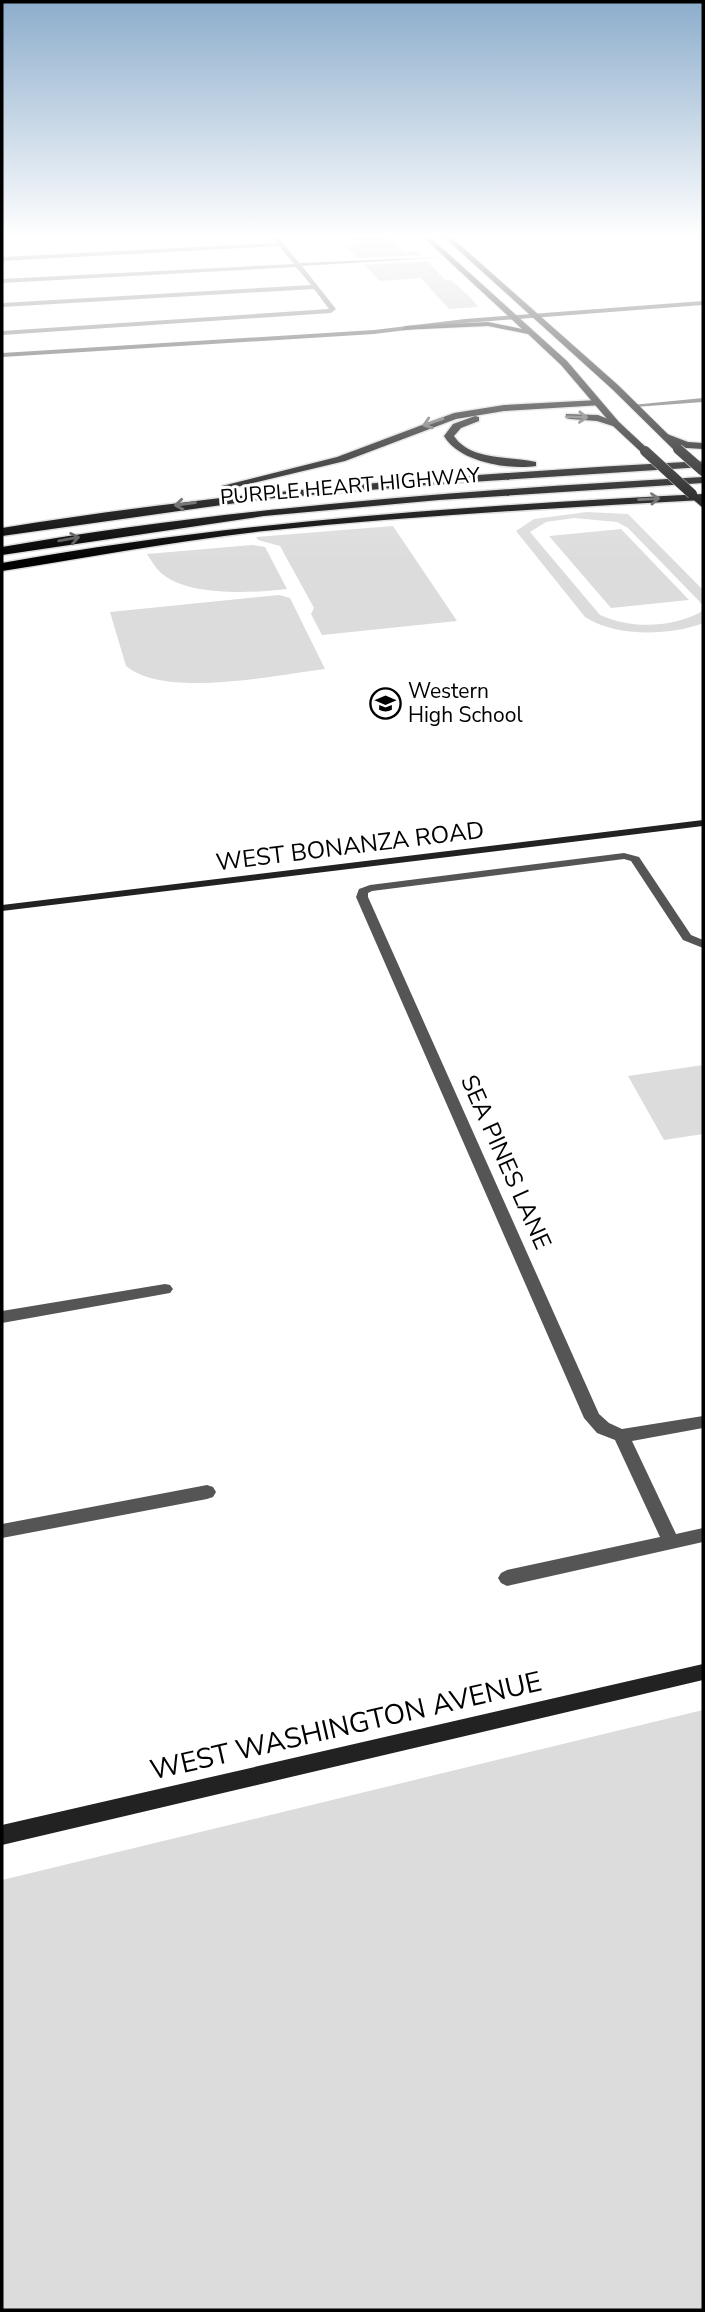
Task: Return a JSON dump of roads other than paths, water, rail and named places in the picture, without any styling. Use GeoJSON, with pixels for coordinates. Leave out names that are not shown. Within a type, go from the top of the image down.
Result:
{"type":"FeatureCollection","features":[{"type":"Feature","properties":{"kind":"highway"},"geometry":{"type":"LineString","coordinates":[[219,488],[349,456],[454,416],[504,408],[598,404]]}},
{"type":"Feature","properties":{"kind":"highway"},"geometry":{"type":"LineString","coordinates":[[534,464],[468,453],[452,443],[449,435],[468,421],[503,415],[590,417],[616,424]]}},
{"type":"Feature","properties":{"kind":"highway"},"geometry":{"type":"LineString","coordinates":[[667,437],[683,444],[703,446]]}},
{"type":"Feature","properties":{"kind":"highway"},"geometry":{"type":"LineString","coordinates":[[2,520],[219,488],[392,472],[703,455]]}},
{"type":"Feature","properties":{"kind":"highway","name":"PURPLE HEART HIGHWAY"},"geometry":{"type":"LineString","coordinates":[[2,532],[145,509],[310,489],[703,464]]}},
{"type":"Feature","properties":{"kind":"highway"},"geometry":{"type":"LineString","coordinates":[[97,550],[156,536],[297,516],[703,480]]}},
{"type":"Feature","properties":{"kind":"highway","name":"PURPLE HEART HIGHWAY"},"geometry":{"type":"LineString","coordinates":[[2,551],[152,526],[312,506],[703,480]]}},
{"type":"Feature","properties":{"kind":"highway"},"geometry":{"type":"LineString","coordinates":[[2,567],[97,550],[340,519],[698,498]]}},
{"type":"Feature","properties":{"kind":"main road"},"geometry":{"type":"LineString","coordinates":[[544,346],[577,378],[616,424],[698,498]]}},
{"type":"Feature","properties":{"kind":"main road"},"geometry":{"type":"LineString","coordinates":[[569,346],[703,471]]}},
{"type":"Feature","properties":{"kind":"main road"},"geometry":{"type":"LineString","coordinates":[[577,378],[602,389],[617,400],[635,405]]}},
{"type":"Feature","properties":{"kind":"main road"},"geometry":{"type":"LineString","coordinates":[[598,404],[635,405]]}},
{"type":"Feature","properties":{"kind":"street"},"geometry":{"type":"LineString","coordinates":[[2,355],[135,346]]}},
{"type":"Feature","properties":{"kind":"street"},"geometry":{"type":"LineString","coordinates":[[635,405],[703,401]]}},
{"type":"Feature","properties":{"kind":"street","name":"WEST BONANZA ROAD"},"geometry":{"type":"LineString","coordinates":[[2,908],[703,823]]}},
{"type":"Feature","properties":{"kind":"street","name":"SEA PINES LANE"},"geometry":{"type":"LineString","coordinates":[[621,1436],[603,1428],[592,1418],[362,894],[370,888],[624,856],[635,859],[687,936],[703,944]]}},
{"type":"Feature","properties":{"kind":"street"},"geometry":{"type":"LineString","coordinates":[[2,1317],[164,1289]]}},
{"type":"Feature","properties":{"kind":"street"},"geometry":{"type":"LineString","coordinates":[[671,1542],[621,1436],[703,1422]]}},
{"type":"Feature","properties":{"kind":"street"},"geometry":{"type":"LineString","coordinates":[[2,1531],[207,1492]]}},
{"type":"Feature","properties":{"kind":"street"},"geometry":{"type":"LineString","coordinates":[[507,1578],[703,1535]]}},
{"type":"Feature","properties":{"kind":"street","name":"WEST WASHINGTON AVENUE"},"geometry":{"type":"LineString","coordinates":[[2,1835],[703,1672]]}},
{"type":"Feature","properties":{"kind":"place","name":"Western High School"},"geometry":{"type":"Point","coordinates":[385,703]}}]}
